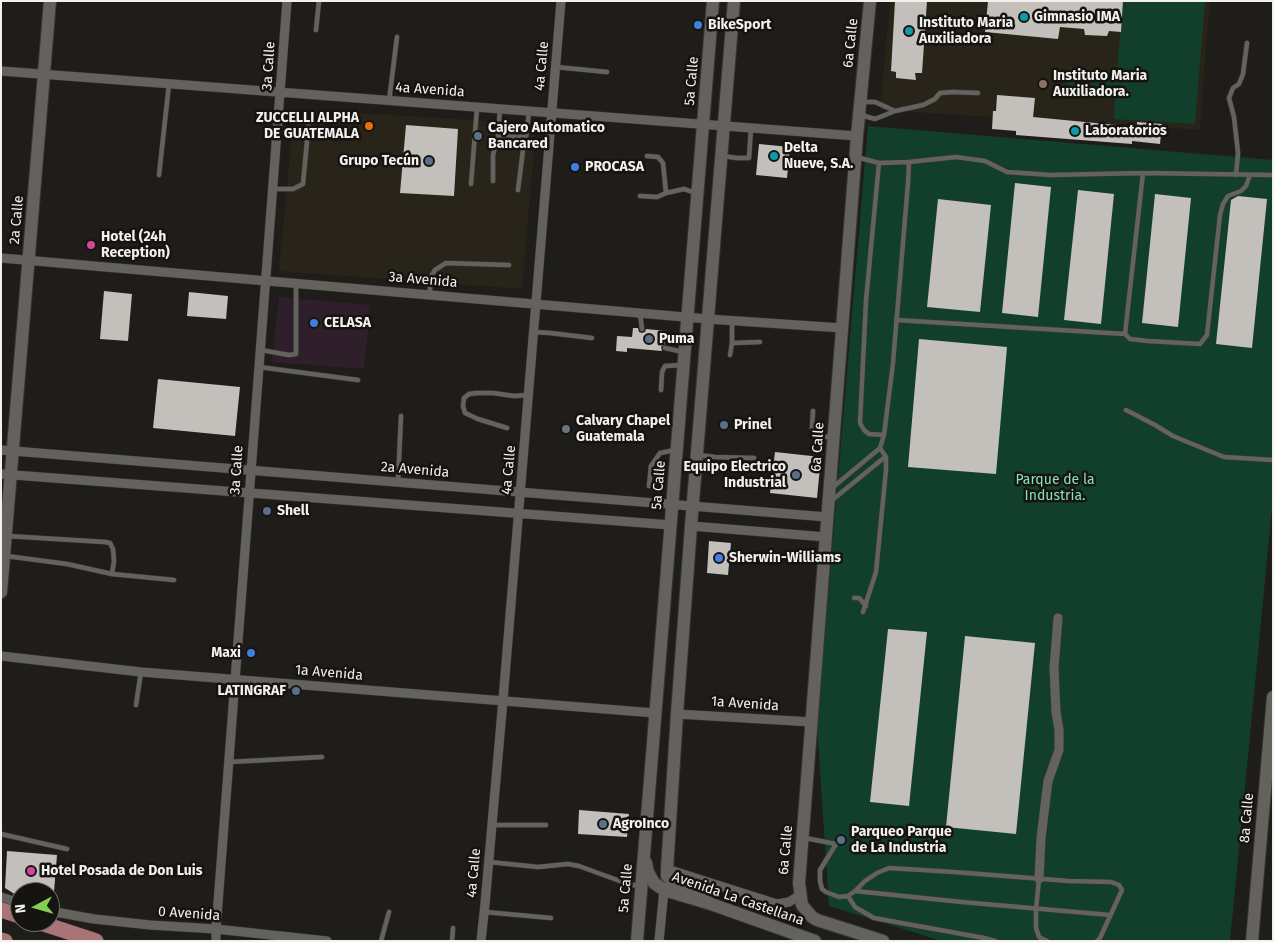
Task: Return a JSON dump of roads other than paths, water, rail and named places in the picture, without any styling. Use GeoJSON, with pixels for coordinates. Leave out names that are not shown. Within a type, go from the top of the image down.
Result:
{"type":"FeatureCollection","features":[{"type":"Feature","properties":{"kind":"main road","name":"2a Calle"},"geometry":{"type":"LineString","coordinates":[[1,592],[6,536],[7,451],[28,260],[50,1]]}},
{"type":"Feature","properties":{"kind":"main road","name":"5a Calle"},"geometry":{"type":"LineString","coordinates":[[636,941],[713,1]]}},
{"type":"Feature","properties":{"kind":"main road"},"geometry":{"type":"LineString","coordinates":[[671,879],[676,714],[734,1]]}},
{"type":"Feature","properties":{"kind":"main road","name":"6a Calle"},"geometry":{"type":"LineString","coordinates":[[800,895],[798,882],[857,136],[870,1]]}},
{"type":"Feature","properties":{"kind":"main road","name":"8a Calle"},"geometry":{"type":"LineString","coordinates":[[1252,941],[1273,697]]}},
{"type":"Feature","properties":{"kind":"main road","name":"Avenida La Castellana"},"geometry":{"type":"LineString","coordinates":[[644,853],[654,884],[671,879],[711,904],[800,938],[815,941]]}},
{"type":"Feature","properties":{"kind":"main road","name":"Avenida La Castellana"},"geometry":{"type":"LineString","coordinates":[[800,895],[804,909],[817,920],[883,941]]}},
{"type":"Feature","properties":{"kind":"main road"},"geometry":{"type":"LineString","coordinates":[[60,929],[96,941]]}},
{"type":"Feature","properties":{"kind":"main road"},"geometry":{"type":"LineString","coordinates":[[1,940],[5,941]]}},
{"type":"Feature","properties":{"kind":"street","name":"3a Calle"},"geometry":{"type":"LineString","coordinates":[[216,941],[287,1]]}},
{"type":"Feature","properties":{"kind":"street","name":"4a Calle"},"geometry":{"type":"LineString","coordinates":[[481,941],[521,492],[561,1]]}},
{"type":"Feature","properties":{"kind":"street","name":"4a Avenida"},"geometry":{"type":"LineString","coordinates":[[1,71],[857,136]]}},
{"type":"Feature","properties":{"kind":"street","name":"3a Avenida"},"geometry":{"type":"LineString","coordinates":[[1,258],[708,319],[842,328]]}},
{"type":"Feature","properties":{"kind":"street","name":"2a Avenida"},"geometry":{"type":"LineString","coordinates":[[7,451],[827,517]]}},
{"type":"Feature","properties":{"kind":"street"},"geometry":{"type":"LineString","coordinates":[[6,474],[670,525]]}},
{"type":"Feature","properties":{"kind":"street"},"geometry":{"type":"LineString","coordinates":[[691,526],[826,537]]}},
{"type":"Feature","properties":{"kind":"street"},"geometry":{"type":"LineString","coordinates":[[1039,879],[1041,838],[1048,781],[1059,750],[1054,668],[1058,618]]}},
{"type":"Feature","properties":{"kind":"street","name":"1a Avenida"},"geometry":{"type":"LineString","coordinates":[[1,656],[141,672],[655,713]]}},
{"type":"Feature","properties":{"kind":"street","name":"1a Avenida"},"geometry":{"type":"LineString","coordinates":[[676,714],[812,722]]}},
{"type":"Feature","properties":{"kind":"street"},"geometry":{"type":"LineString","coordinates":[[659,941],[671,879]]}},
{"type":"Feature","properties":{"kind":"street","name":"Avenida La Castellana"},"geometry":{"type":"LineString","coordinates":[[671,879],[777,904],[789,902],[800,895]]}},
{"type":"Feature","properties":{"kind":"street","name":"0 Avenida"},"geometry":{"type":"LineString","coordinates":[[60,913],[141,924],[327,941]]}},
{"type":"Feature","properties":{"kind":"lane"},"geometry":{"type":"LineString","coordinates":[[316,30],[319,1]]}},
{"type":"Feature","properties":{"kind":"lane"},"geometry":{"type":"LineString","coordinates":[[389,101],[396,37]]}},
{"type":"Feature","properties":{"kind":"lane"},"geometry":{"type":"LineString","coordinates":[[1236,175],[1238,154],[1234,117],[1229,98],[1232,88],[1239,84],[1243,74],[1247,43]]}},
{"type":"Feature","properties":{"kind":"lane"},"geometry":{"type":"LineString","coordinates":[[556,67],[607,72]]}},
{"type":"Feature","properties":{"kind":"lane"},"geometry":{"type":"LineString","coordinates":[[159,175],[169,84]]}},
{"type":"Feature","properties":{"kind":"lane"},"geometry":{"type":"LineString","coordinates":[[860,108],[875,119],[896,111],[923,105],[935,99],[940,93],[978,93]]}},
{"type":"Feature","properties":{"kind":"lane"},"geometry":{"type":"LineString","coordinates":[[860,108],[875,102],[896,111]]}},
{"type":"Feature","properties":{"kind":"lane"},"geometry":{"type":"LineString","coordinates":[[471,184],[477,108]]}},
{"type":"Feature","properties":{"kind":"lane"},"geometry":{"type":"LineString","coordinates":[[493,181],[493,155],[498,136],[500,110]]}},
{"type":"Feature","properties":{"kind":"lane"},"geometry":{"type":"LineString","coordinates":[[518,190],[529,112]]}},
{"type":"Feature","properties":{"kind":"lane"},"geometry":{"type":"LineString","coordinates":[[273,189],[293,189],[303,184],[309,120]]}},
{"type":"Feature","properties":{"kind":"lane"},"geometry":{"type":"LineString","coordinates":[[721,156],[749,158],[751,128]]}},
{"type":"Feature","properties":{"kind":"lane"},"geometry":{"type":"LineString","coordinates":[[498,136],[526,137]]}},
{"type":"Feature","properties":{"kind":"lane"},"geometry":{"type":"LineString","coordinates":[[647,156],[658,157],[663,163],[666,193]]}},
{"type":"Feature","properties":{"kind":"lane"},"geometry":{"type":"LineString","coordinates":[[856,157],[879,162],[909,162],[956,157],[985,161],[1007,172],[1051,176],[1143,173],[1273,175]]}},
{"type":"Feature","properties":{"kind":"lane"},"geometry":{"type":"LineString","coordinates":[[879,162],[866,301],[860,423],[864,430],[870,434],[884,435]]}},
{"type":"Feature","properties":{"kind":"lane"},"geometry":{"type":"LineString","coordinates":[[830,490],[880,448],[884,435],[893,363],[909,162]]}},
{"type":"Feature","properties":{"kind":"lane"},"geometry":{"type":"LineString","coordinates":[[1125,334],[1143,173]]}},
{"type":"Feature","properties":{"kind":"lane"},"geometry":{"type":"LineString","coordinates":[[896,320],[1125,334],[1130,339],[1200,344],[1207,334],[1220,214],[1228,196],[1246,186],[1250,175]]}},
{"type":"Feature","properties":{"kind":"lane"},"geometry":{"type":"LineString","coordinates":[[640,196],[657,197],[684,189],[698,193]]}},
{"type":"Feature","properties":{"kind":"lane"},"geometry":{"type":"LineString","coordinates":[[430,295],[430,278],[435,270],[446,263],[510,264]]}},
{"type":"Feature","properties":{"kind":"lane"},"geometry":{"type":"LineString","coordinates":[[260,350],[288,355],[296,354],[296,283]]}},
{"type":"Feature","properties":{"kind":"lane"},"geometry":{"type":"LineString","coordinates":[[640,313],[642,329]]}},
{"type":"Feature","properties":{"kind":"lane"},"geometry":{"type":"LineString","coordinates":[[730,355],[732,320]]}},
{"type":"Feature","properties":{"kind":"lane"},"geometry":{"type":"LineString","coordinates":[[534,332],[592,338]]}},
{"type":"Feature","properties":{"kind":"lane"},"geometry":{"type":"LineString","coordinates":[[732,343],[760,342]]}},
{"type":"Feature","properties":{"kind":"lane"},"geometry":{"type":"LineString","coordinates":[[665,348],[684,358]]}},
{"type":"Feature","properties":{"kind":"lane"},"geometry":{"type":"LineString","coordinates":[[662,390],[662,372],[665,366],[684,358]]}},
{"type":"Feature","properties":{"kind":"lane"},"geometry":{"type":"LineString","coordinates":[[259,367],[358,380]]}},
{"type":"Feature","properties":{"kind":"lane"},"geometry":{"type":"LineString","coordinates":[[507,428],[465,413],[463,406],[464,398],[469,394],[477,393],[514,396],[528,395]]}},
{"type":"Feature","properties":{"kind":"lane"},"geometry":{"type":"LineString","coordinates":[[1126,410],[1173,436],[1224,457],[1273,460]]}},
{"type":"Feature","properties":{"kind":"lane"},"geometry":{"type":"LineString","coordinates":[[814,411],[812,428],[814,435],[818,438],[834,436]]}},
{"type":"Feature","properties":{"kind":"lane"},"geometry":{"type":"LineString","coordinates":[[398,482],[401,416]]}},
{"type":"Feature","properties":{"kind":"lane"},"geometry":{"type":"LineString","coordinates":[[863,612],[876,572],[886,470],[886,457],[880,448]]}},
{"type":"Feature","properties":{"kind":"lane"},"geometry":{"type":"LineString","coordinates":[[649,486],[652,466],[660,453],[677,450]]}},
{"type":"Feature","properties":{"kind":"lane"},"geometry":{"type":"LineString","coordinates":[[697,455],[754,458]]}},
{"type":"Feature","properties":{"kind":"lane"},"geometry":{"type":"LineString","coordinates":[[828,504],[886,457]]}},
{"type":"Feature","properties":{"kind":"lane"},"geometry":{"type":"LineString","coordinates":[[6,536],[110,543],[113,549],[114,561],[112,574]]}},
{"type":"Feature","properties":{"kind":"lane"},"geometry":{"type":"LineString","coordinates":[[4,556],[67,564],[112,574],[174,580]]}},
{"type":"Feature","properties":{"kind":"lane"},"geometry":{"type":"LineString","coordinates":[[854,598],[859,598],[866,606]]}},
{"type":"Feature","properties":{"kind":"lane"},"geometry":{"type":"LineString","coordinates":[[136,705],[141,672]]}},
{"type":"Feature","properties":{"kind":"lane"},"geometry":{"type":"LineString","coordinates":[[229,762],[322,756]]}},
{"type":"Feature","properties":{"kind":"lane"},"geometry":{"type":"LineString","coordinates":[[492,825],[546,826]]}},
{"type":"Feature","properties":{"kind":"lane"},"geometry":{"type":"LineString","coordinates":[[1,834],[67,849]]}},
{"type":"Feature","properties":{"kind":"lane"},"geometry":{"type":"LineString","coordinates":[[802,838],[836,844]]}},
{"type":"Feature","properties":{"kind":"lane"},"geometry":{"type":"LineString","coordinates":[[841,840],[836,844],[820,870],[822,889],[831,895],[839,897],[848,896],[865,881],[889,868],[1069,881],[1111,882],[1119,885],[1122,890],[1097,941]]}},
{"type":"Feature","properties":{"kind":"lane"},"geometry":{"type":"LineString","coordinates":[[488,862],[538,867],[568,864],[579,866],[628,884],[641,886]]}},
{"type":"Feature","properties":{"kind":"lane"},"geometry":{"type":"LineString","coordinates":[[1039,879],[1036,928],[1039,937],[1047,941]]}},
{"type":"Feature","properties":{"kind":"lane"},"geometry":{"type":"LineString","coordinates":[[855,891],[1110,915]]}},
{"type":"Feature","properties":{"kind":"lane"},"geometry":{"type":"LineString","coordinates":[[848,896],[855,907],[874,918],[995,941]]}},
{"type":"Feature","properties":{"kind":"lane"},"geometry":{"type":"LineString","coordinates":[[380,941],[389,912]]}},
{"type":"Feature","properties":{"kind":"lane"},"geometry":{"type":"LineString","coordinates":[[484,912],[552,918]]}},
{"type":"Feature","properties":{"kind":"lane"},"geometry":{"type":"LineString","coordinates":[[452,941],[453,928]]}},
{"type":"Feature","properties":{"kind":"place","name":"Gimnasio IMA"},"geometry":{"type":"Point","coordinates":[1024,17]}},
{"type":"Feature","properties":{"kind":"place","name":"BikeSport"},"geometry":{"type":"Point","coordinates":[698,25]}},
{"type":"Feature","properties":{"kind":"place","name":"Instituto Maria Auxiliadora"},"geometry":{"type":"Point","coordinates":[909,31]}},
{"type":"Feature","properties":{"kind":"place","name":"Instituto Maria Auxiliadora."},"geometry":{"type":"Point","coordinates":[1043,84]}},
{"type":"Feature","properties":{"kind":"place","name":"ZUCCELLI ALPHA DE GUATEMALA"},"geometry":{"type":"Point","coordinates":[369,126]}},
{"type":"Feature","properties":{"kind":"place","name":"Laboratorios"},"geometry":{"type":"Point","coordinates":[1075,131]}},
{"type":"Feature","properties":{"kind":"place","name":"Cajero Automatico Bancared"},"geometry":{"type":"Point","coordinates":[478,136]}},
{"type":"Feature","properties":{"kind":"place","name":"Delta Nueve, S.A."},"geometry":{"type":"Point","coordinates":[774,156]}},
{"type":"Feature","properties":{"kind":"place","name":"Grupo Tecún"},"geometry":{"type":"Point","coordinates":[429,161]}},
{"type":"Feature","properties":{"kind":"place","name":"PROCASA"},"geometry":{"type":"Point","coordinates":[575,167]}},
{"type":"Feature","properties":{"kind":"place","name":"Hotel (24h Reception)"},"geometry":{"type":"Point","coordinates":[91,245]}},
{"type":"Feature","properties":{"kind":"place","name":"CELASA"},"geometry":{"type":"Point","coordinates":[314,323]}},
{"type":"Feature","properties":{"kind":"place","name":"Puma"},"geometry":{"type":"Point","coordinates":[649,339]}},
{"type":"Feature","properties":{"kind":"place","name":"Prinel"},"geometry":{"type":"Point","coordinates":[724,425]}},
{"type":"Feature","properties":{"kind":"place","name":"Calvary Chapel Guatemala"},"geometry":{"type":"Point","coordinates":[566,429]}},
{"type":"Feature","properties":{"kind":"place","name":"Equipo Electrico Industrial"},"geometry":{"type":"Point","coordinates":[796,475]}},
{"type":"Feature","properties":{"kind":"place","name":"Shell"},"geometry":{"type":"Point","coordinates":[267,511]}},
{"type":"Feature","properties":{"kind":"place","name":"Sherwin-Williams"},"geometry":{"type":"Point","coordinates":[719,558]}},
{"type":"Feature","properties":{"kind":"place","name":"Maxi"},"geometry":{"type":"Point","coordinates":[251,653]}},
{"type":"Feature","properties":{"kind":"place","name":"LATINGRAF"},"geometry":{"type":"Point","coordinates":[296,691]}},
{"type":"Feature","properties":{"kind":"place","name":"AgroInco"},"geometry":{"type":"Point","coordinates":[603,824]}},
{"type":"Feature","properties":{"kind":"place","name":"Parqueo Parque de La Industria"},"geometry":{"type":"Point","coordinates":[841,840]}},
{"type":"Feature","properties":{"kind":"place","name":"Hotel Posada de Don Luis"},"geometry":{"type":"Point","coordinates":[31,871]}},
{"type":"Feature","properties":{"kind":"park label","name":"Parque de la Industria."},"geometry":{"type":"Point","coordinates":[1055,488]}}]}
